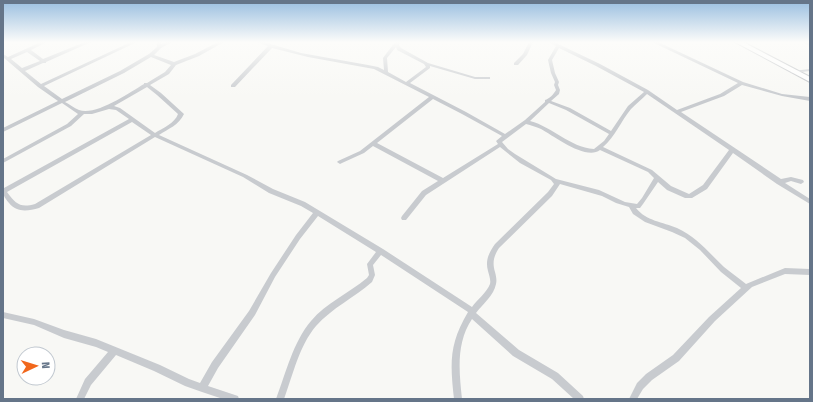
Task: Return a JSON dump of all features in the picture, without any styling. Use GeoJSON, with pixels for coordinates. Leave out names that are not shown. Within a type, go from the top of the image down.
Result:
{"type":"FeatureCollection","features":[{"type":"Feature","properties":{"kind":"highway"},"geometry":{"type":"LineString","coordinates":[[772,61],[810,80]]}},
{"type":"Feature","properties":{"kind":"street"},"geometry":{"type":"LineString","coordinates":[[11,61],[40,86],[78,112],[83,112],[109,107],[167,73],[174,64],[182,61]]}},
{"type":"Feature","properties":{"kind":"street"},"geometry":{"type":"LineString","coordinates":[[24,72],[47,61]]}},
{"type":"Feature","properties":{"kind":"street"},"geometry":{"type":"LineString","coordinates":[[40,86],[94,61]]}},
{"type":"Feature","properties":{"kind":"street"},"geometry":{"type":"LineString","coordinates":[[3,130],[63,102],[142,61]]}},
{"type":"Feature","properties":{"kind":"street"},"geometry":{"type":"LineString","coordinates":[[165,61],[174,64]]}},
{"type":"Feature","properties":{"kind":"street"},"geometry":{"type":"LineString","coordinates":[[233,86],[257,61]]}},
{"type":"Feature","properties":{"kind":"street"},"geometry":{"type":"LineString","coordinates":[[338,61],[364,65],[386,73],[505,136]]}},
{"type":"Feature","properties":{"kind":"street"},"geometry":{"type":"LineString","coordinates":[[385,61],[386,73]]}},
{"type":"Feature","properties":{"kind":"street"},"geometry":{"type":"LineString","coordinates":[[422,61],[475,78],[488,78]]}},
{"type":"Feature","properties":{"kind":"street"},"geometry":{"type":"LineString","coordinates":[[516,64],[520,61]]}},
{"type":"Feature","properties":{"kind":"street"},"geometry":{"type":"LineString","coordinates":[[404,218],[424,193],[499,145],[499,141],[523,122],[526,122],[558,91],[556,85],[557,82],[550,61]]}},
{"type":"Feature","properties":{"kind":"street"},"geometry":{"type":"LineString","coordinates":[[589,61],[647,92],[810,202]]}},
{"type":"Feature","properties":{"kind":"street"},"geometry":{"type":"LineString","coordinates":[[694,61],[741,83],[782,95],[810,99]]}},
{"type":"Feature","properties":{"kind":"street"},"geometry":{"type":"LineString","coordinates":[[406,84],[426,70],[428,64]]}},
{"type":"Feature","properties":{"kind":"street"},"geometry":{"type":"LineString","coordinates":[[792,72],[810,70]]}},
{"type":"Feature","properties":{"kind":"street"},"geometry":{"type":"LineString","coordinates":[[677,112],[722,96],[741,83]]}},
{"type":"Feature","properties":{"kind":"street"},"geometry":{"type":"LineString","coordinates":[[133,119],[4,190],[13,204],[21,209],[28,209],[37,206],[81,178],[156,136],[173,124],[179,119],[181,114],[146,84]]}},
{"type":"Feature","properties":{"kind":"street"},"geometry":{"type":"LineString","coordinates":[[526,122],[534,124],[582,150],[595,151],[601,148],[630,107],[647,92]]}},
{"type":"Feature","properties":{"kind":"street"},"geometry":{"type":"LineString","coordinates":[[340,162],[354,157],[374,144],[432,97]]}},
{"type":"Feature","properties":{"kind":"street"},"geometry":{"type":"LineString","coordinates":[[547,101],[568,109],[612,134]]}},
{"type":"Feature","properties":{"kind":"street"},"geometry":{"type":"LineString","coordinates":[[109,107],[118,109],[156,136],[304,204],[381,251],[471,312],[516,353],[555,376],[580,399]]}},
{"type":"Feature","properties":{"kind":"street"},"geometry":{"type":"LineString","coordinates":[[3,161],[69,126],[83,112]]}},
{"type":"Feature","properties":{"kind":"street"},"geometry":{"type":"LineString","coordinates":[[374,144],[443,181]]}},
{"type":"Feature","properties":{"kind":"street"},"geometry":{"type":"LineString","coordinates":[[499,145],[556,181],[598,192],[630,206],[638,206],[641,204],[658,178]]}},
{"type":"Feature","properties":{"kind":"street"},"geometry":{"type":"LineString","coordinates":[[601,148],[650,171],[676,192],[690,196],[705,187],[714,177],[732,150]]}},
{"type":"Feature","properties":{"kind":"street"},"geometry":{"type":"LineString","coordinates":[[779,182],[791,179],[800,182]]}},
{"type":"Feature","properties":{"kind":"street"},"geometry":{"type":"LineString","coordinates":[[458,399],[454,368],[456,346],[460,330],[471,312],[492,286],[493,279],[490,263],[491,255],[496,246],[550,194],[556,187],[556,181]]}},
{"type":"Feature","properties":{"kind":"street"},"geometry":{"type":"LineString","coordinates":[[630,206],[639,216],[658,225],[680,232],[695,242],[721,268],[746,288]]}},
{"type":"Feature","properties":{"kind":"street"},"geometry":{"type":"LineString","coordinates":[[202,388],[215,365],[252,313],[273,275],[298,237],[317,213]]}},
{"type":"Feature","properties":{"kind":"street"},"geometry":{"type":"LineString","coordinates":[[280,399],[302,343],[314,323],[370,280],[372,275],[370,264],[381,251]]}},
{"type":"Feature","properties":{"kind":"street"},"geometry":{"type":"LineString","coordinates":[[633,399],[640,386],[676,358],[712,319],[746,288],[758,281],[780,272],[810,272]]}},
{"type":"Feature","properties":{"kind":"street"},"geometry":{"type":"LineString","coordinates":[[3,315],[34,322],[64,334],[96,343],[202,388],[235,399]]}},
{"type":"Feature","properties":{"kind":"street"},"geometry":{"type":"LineString","coordinates":[[80,399],[88,382],[114,351]]}}]}
